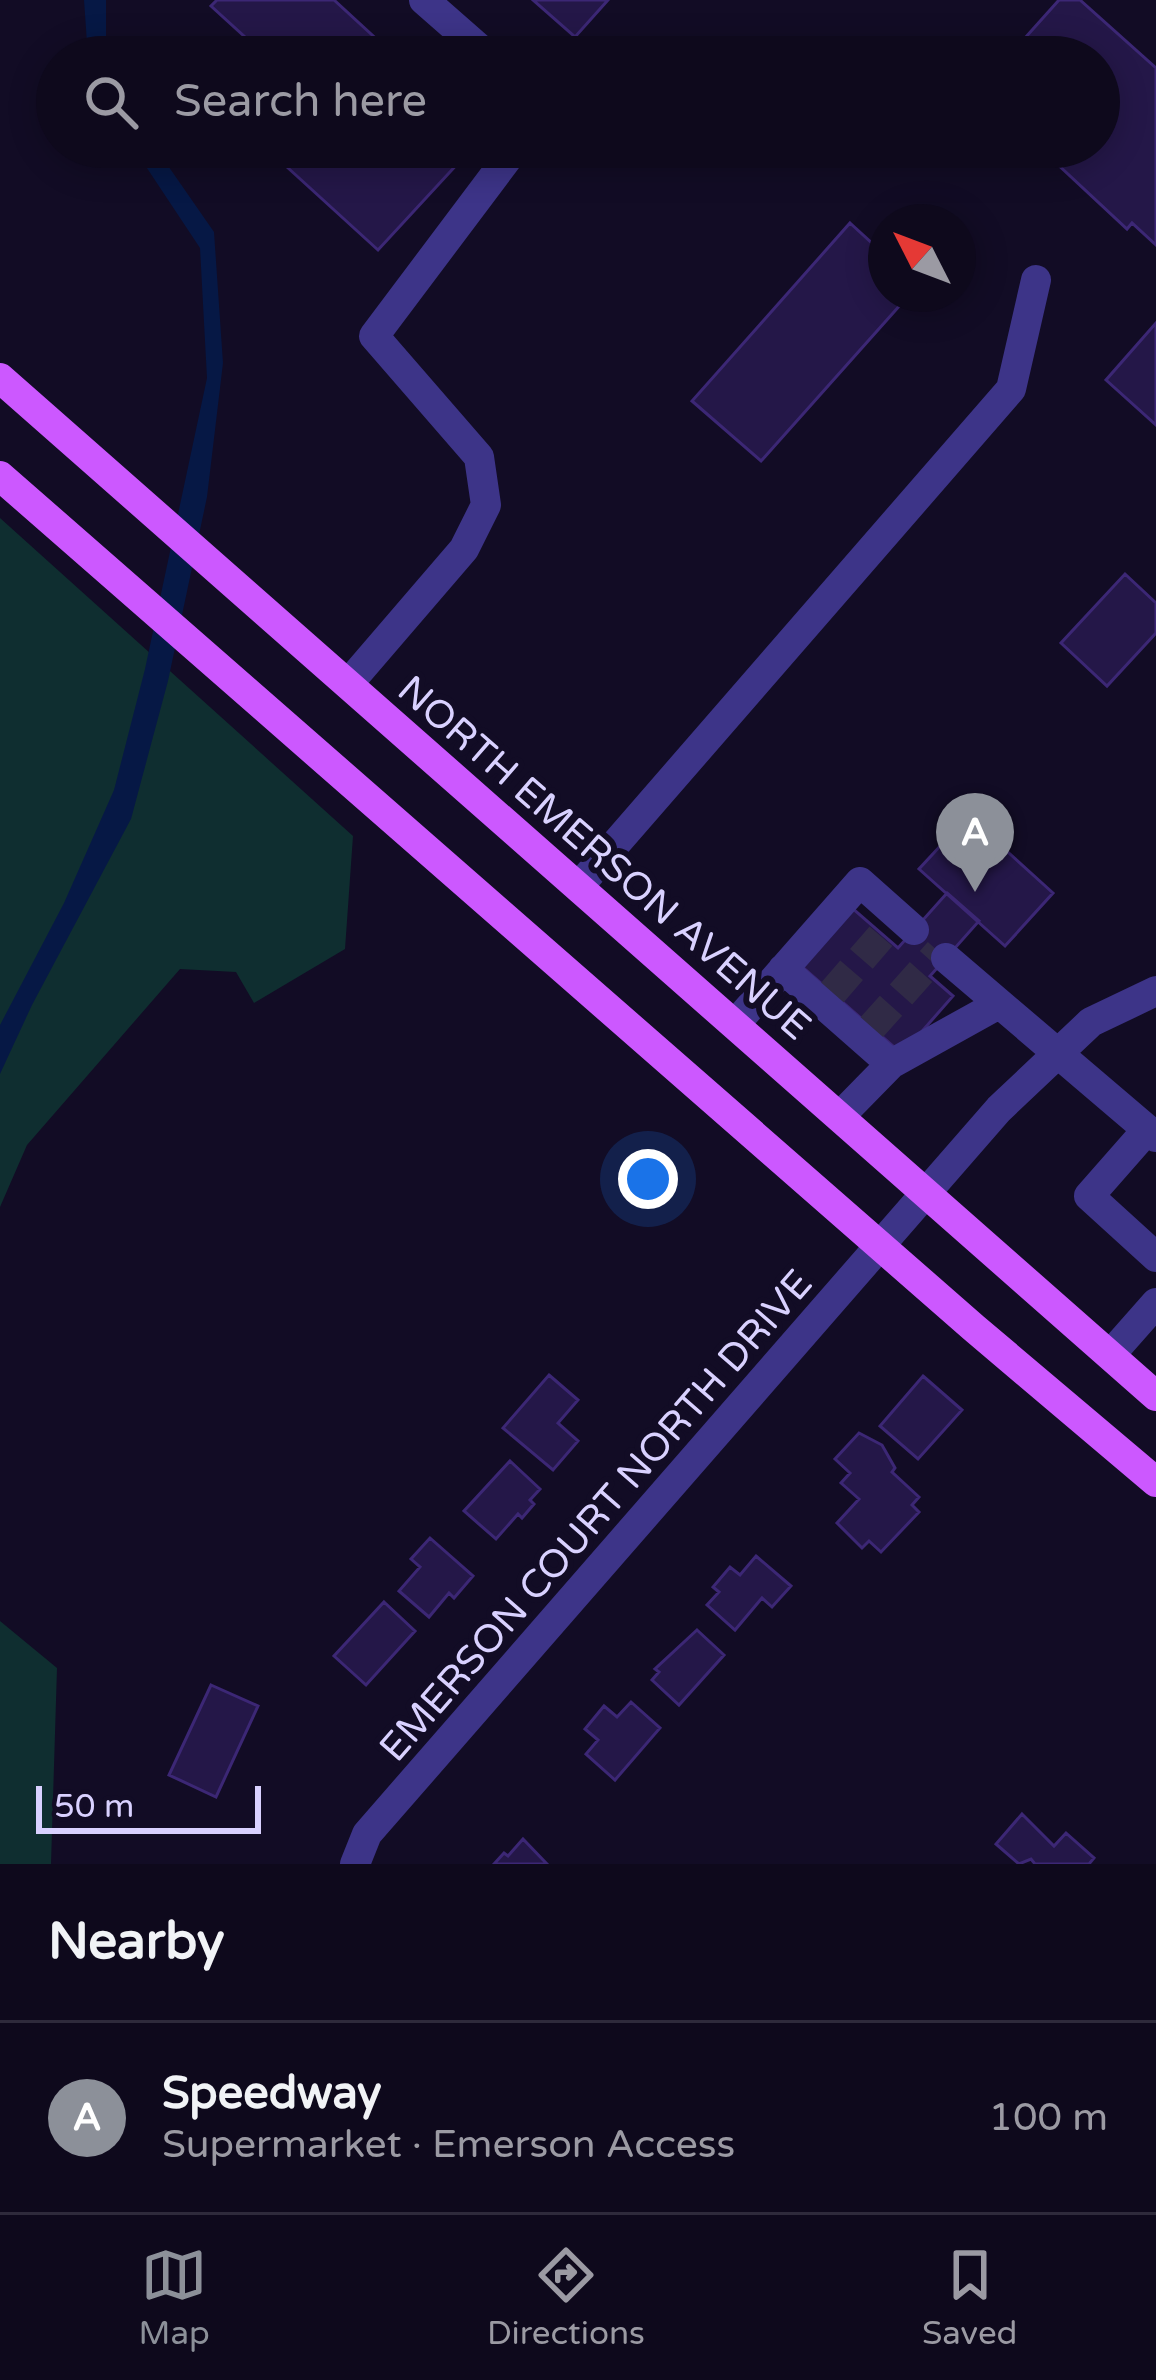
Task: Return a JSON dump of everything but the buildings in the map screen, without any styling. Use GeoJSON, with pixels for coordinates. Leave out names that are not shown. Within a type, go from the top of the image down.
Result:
{"type":"FeatureCollection","features":[{"type":"Feature","properties":{"kind":"main road","name":"NORTH EMERSON AVENUE"},"geometry":{"type":"LineString","coordinates":[[0,378],[1156,1396]]}},
{"type":"Feature","properties":{"kind":"main road"},"geometry":{"type":"LineString","coordinates":[[0,476],[1156,1482]]}},
{"type":"Feature","properties":{"kind":"street"},"geometry":{"type":"LineString","coordinates":[[424,0],[465,36]]}},
{"type":"Feature","properties":{"kind":"street"},"geometry":{"type":"LineString","coordinates":[[348,684],[464,549],[486,505],[479,457],[374,336],[500,168]]}},
{"type":"Feature","properties":{"kind":"street"},"geometry":{"type":"LineString","coordinates":[[580,886],[1011,389],[1036,280]]}},
{"type":"Feature","properties":{"kind":"street"},"geometry":{"type":"LineString","coordinates":[[736,1023],[860,882],[899,927]]}},
{"type":"Feature","properties":{"kind":"street"},"geometry":{"type":"LineString","coordinates":[[946,958],[1153,1132],[1089,1196],[1156,1257]]}},
{"type":"Feature","properties":{"kind":"street"},"geometry":{"type":"LineString","coordinates":[[784,969],[867,1033],[891,1064]]}},
{"type":"Feature","properties":{"kind":"street","name":"EMERSON COURT NORTH DRIVE"},"geometry":{"type":"LineString","coordinates":[[355,1864],[367,1834],[999,1109],[1091,1022],[1156,992]]}},
{"type":"Feature","properties":{"kind":"street"},"geometry":{"type":"LineString","coordinates":[[841,1115],[891,1064],[998,1004]]}},
{"type":"Feature","properties":{"kind":"street"},"geometry":{"type":"LineString","coordinates":[[1111,1354],[1156,1303]]}},
{"type":"Feature","properties":{"kind":"green space"},"geometry":{"type":"Polygon","coordinates":[[[0,518],[353,836],[345,949],[254,1003],[236,972],[180,969],[27,1145],[0,1207],[0,518]]]}},
{"type":"Feature","properties":{"kind":"green space"},"geometry":{"type":"Polygon","coordinates":[[[0,1621],[57,1668],[51,1864],[0,1864],[0,1621]]]}},
{"type":"Feature","properties":{"kind":"water"},"geometry":{"type":"Polygon","coordinates":[[[84,0],[106,0],[106,36],[87,36],[84,0]]]}},
{"type":"Feature","properties":{"kind":"water"},"geometry":{"type":"Polygon","coordinates":[[[147,168],[170,168],[214,232],[223,363],[207,497],[168,681],[131,819],[0,1074],[0,1025],[64,903],[114,790],[145,669],[207,378],[200,248],[147,168]]]}},
{"type":"Feature","properties":{"kind":"tunnel"},"geometry":{"type":"LineString","coordinates":[[832,993],[882,935]]}},
{"type":"Feature","properties":{"kind":"tunnel"},"geometry":{"type":"LineString","coordinates":[[871,1028],[939,952]]}},
{"type":"Feature","properties":{"kind":"place","name":"Speedway"},"geometry":{"type":"Point","coordinates":[975,892]}}]}
